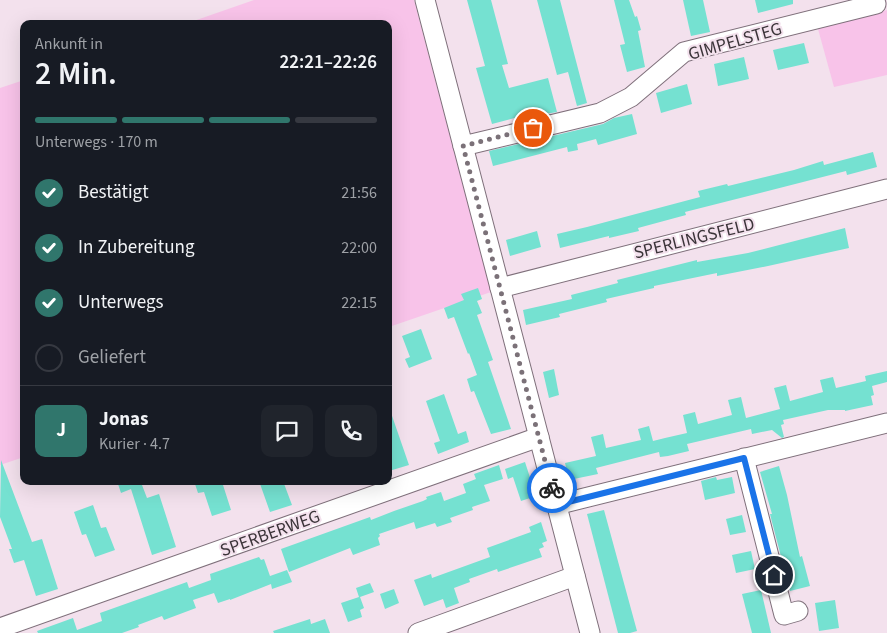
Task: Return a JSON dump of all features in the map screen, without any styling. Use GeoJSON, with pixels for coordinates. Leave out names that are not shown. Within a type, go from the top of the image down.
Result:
{"type":"FeatureCollection","features":[{"type":"Feature","properties":{"kind":"street"},"geometry":{"type":"LineString","coordinates":[[426,0],[590,633]]}},
{"type":"Feature","properties":{"kind":"street","name":"GIMPELSTEG"},"geometry":{"type":"LineString","coordinates":[[463,146],[600,113],[631,97],[684,52],[876,4]]}},
{"type":"Feature","properties":{"kind":"street","name":"SPERLINGSFELD"},"geometry":{"type":"LineString","coordinates":[[500,288],[887,189]]}},
{"type":"Feature","properties":{"kind":"street"},"geometry":{"type":"LineString","coordinates":[[556,505],[887,422]]}},
{"type":"Feature","properties":{"kind":"street","name":"SPERBERWEG"},"geometry":{"type":"LineString","coordinates":[[0,628],[539,437]]}},
{"type":"Feature","properties":{"kind":"street"},"geometry":{"type":"LineString","coordinates":[[744,458],[784,614],[798,611]]}},
{"type":"Feature","properties":{"kind":"street"},"geometry":{"type":"LineString","coordinates":[[418,633],[575,576]]}},
{"type":"Feature","properties":{"kind":"shaded area"},"geometry":{"type":"Polygon","coordinates":[[[254,0],[414,0],[491,292],[392,326],[392,20],[196,20],[254,0]]]}},
{"type":"Feature","properties":{"kind":"shaded area"},"geometry":{"type":"Polygon","coordinates":[[[887,10],[887,75],[834,87],[818,29],[887,10]]]}},
{"type":"Feature","properties":{"kind":"shaded area"},"geometry":{"type":"Polygon","coordinates":[[[20,81],[20,458],[0,465],[0,88],[20,81]]]}},
{"type":"Feature","properties":{"kind":"building"},"geometry":{"type":"Polygon","coordinates":[[[467,0],[491,0],[508,64],[502,65],[509,88],[548,78],[557,112],[534,116],[533,113],[492,124],[476,68],[485,66],[467,0]]]}},
{"type":"Feature","properties":{"kind":"building"},"geometry":{"type":"Polygon","coordinates":[[[537,0],[560,0],[587,103],[577,106],[568,72],[557,75],[537,0]]]}},
{"type":"Feature","properties":{"kind":"building"},"geometry":{"type":"Polygon","coordinates":[[[614,0],[629,0],[635,17],[637,16],[641,30],[638,31],[645,67],[627,72],[620,45],[625,44],[614,0]]]}},
{"type":"Feature","properties":{"kind":"building"},"geometry":{"type":"Polygon","coordinates":[[[683,0],[703,0],[710,32],[691,36],[683,0]]]}},
{"type":"Feature","properties":{"kind":"building"},"geometry":{"type":"Polygon","coordinates":[[[755,0],[793,0],[793,4],[758,13],[755,0]]]}},
{"type":"Feature","properties":{"kind":"building"},"geometry":{"type":"Polygon","coordinates":[[[804,43],[809,63],[778,70],[773,50],[804,43]]]}},
{"type":"Feature","properties":{"kind":"building"},"geometry":{"type":"Polygon","coordinates":[[[744,57],[749,79],[718,86],[714,64],[744,57]]]}},
{"type":"Feature","properties":{"kind":"building"},"geometry":{"type":"Polygon","coordinates":[[[687,84],[692,104],[661,113],[656,93],[687,84]]]}},
{"type":"Feature","properties":{"kind":"building"},"geometry":{"type":"Polygon","coordinates":[[[632,114],[637,134],[598,145],[596,139],[577,144],[578,150],[568,152],[567,147],[493,166],[489,151],[603,124],[614,118],[632,114]]]}},
{"type":"Feature","properties":{"kind":"building"},"geometry":{"type":"Polygon","coordinates":[[[873,152],[877,167],[847,175],[846,171],[685,212],[686,215],[638,228],[639,231],[560,248],[557,234],[700,197],[698,191],[727,184],[728,186],[823,161],[824,165],[873,152]]]}},
{"type":"Feature","properties":{"kind":"building"},"geometry":{"type":"Polygon","coordinates":[[[845,228],[849,248],[717,276],[717,273],[654,286],[654,288],[606,299],[607,302],[559,314],[560,317],[526,325],[523,310],[572,299],[571,295],[618,283],[617,280],[697,260],[697,262],[748,253],[845,228]]]}},
{"type":"Feature","properties":{"kind":"building"},"geometry":{"type":"Polygon","coordinates":[[[537,231],[541,247],[510,256],[506,240],[537,231]]]}},
{"type":"Feature","properties":{"kind":"building"},"geometry":{"type":"Polygon","coordinates":[[[478,288],[482,299],[477,301],[482,313],[477,315],[493,360],[488,362],[511,429],[491,434],[474,391],[471,392],[467,379],[477,375],[469,353],[454,317],[448,319],[444,308],[464,300],[461,294],[478,288]]]}},
{"type":"Feature","properties":{"kind":"building"},"geometry":{"type":"Polygon","coordinates":[[[421,329],[432,359],[409,368],[405,359],[410,357],[402,336],[421,329]]]}},
{"type":"Feature","properties":{"kind":"building"},"geometry":{"type":"Polygon","coordinates":[[[554,369],[559,395],[549,398],[543,372],[554,369]]]}},
{"type":"Feature","properties":{"kind":"building"},"geometry":{"type":"Polygon","coordinates":[[[887,371],[887,382],[872,386],[874,395],[871,396],[873,405],[845,411],[828,410],[783,420],[784,424],[781,425],[784,437],[782,438],[772,430],[752,434],[751,429],[687,444],[689,451],[660,457],[659,452],[596,468],[598,474],[569,480],[565,463],[596,456],[591,437],[603,434],[606,448],[641,440],[638,429],[649,426],[653,441],[687,433],[683,415],[695,412],[698,424],[732,415],[728,400],[741,397],[746,418],[780,409],[774,388],[786,385],[790,401],[823,392],[820,380],[833,377],[836,388],[866,381],[865,376],[887,371]]]}},
{"type":"Feature","properties":{"kind":"building"},"geometry":{"type":"Polygon","coordinates":[[[444,394],[458,434],[466,431],[469,442],[438,454],[434,443],[440,441],[426,401],[444,394]]]}},
{"type":"Feature","properties":{"kind":"building"},"geometry":{"type":"Polygon","coordinates":[[[392,416],[409,465],[392,470],[392,416]]]}},
{"type":"Feature","properties":{"kind":"building"},"geometry":{"type":"Polygon","coordinates":[[[1,460],[32,542],[42,539],[58,589],[36,596],[24,560],[14,563],[9,549],[12,549],[0,517],[1,460]]]}},
{"type":"Feature","properties":{"kind":"building"},"geometry":{"type":"Polygon","coordinates":[[[525,462],[536,496],[521,501],[513,477],[508,479],[505,469],[525,462]]]}},
{"type":"Feature","properties":{"kind":"building"},"geometry":{"type":"Polygon","coordinates":[[[499,465],[503,479],[484,485],[490,501],[472,507],[473,510],[450,518],[452,522],[437,527],[435,523],[416,529],[414,522],[379,534],[380,545],[353,555],[350,548],[289,572],[281,549],[370,517],[371,520],[423,501],[427,499],[426,497],[441,492],[444,501],[466,493],[463,484],[476,479],[474,474],[499,465]]]}},
{"type":"Feature","properties":{"kind":"building"},"geometry":{"type":"Polygon","coordinates":[[[779,466],[800,557],[802,556],[810,586],[790,591],[760,472],[779,466]]]}},
{"type":"Feature","properties":{"kind":"building"},"geometry":{"type":"Polygon","coordinates":[[[716,477],[717,480],[732,477],[735,493],[705,500],[701,481],[716,477]]]}},
{"type":"Feature","properties":{"kind":"building"},"geometry":{"type":"Polygon","coordinates":[[[118,485],[142,485],[147,498],[159,494],[176,547],[152,555],[131,489],[121,493],[118,485]]]}},
{"type":"Feature","properties":{"kind":"building"},"geometry":{"type":"Polygon","coordinates":[[[195,485],[223,485],[231,510],[212,516],[204,492],[198,493],[195,485]]]}},
{"type":"Feature","properties":{"kind":"building"},"geometry":{"type":"Polygon","coordinates":[[[260,485],[284,485],[292,505],[270,512],[260,485]]]}},
{"type":"Feature","properties":{"kind":"building"},"geometry":{"type":"Polygon","coordinates":[[[93,505],[101,528],[106,527],[115,550],[95,557],[86,534],[82,535],[74,512],[93,505]]]}},
{"type":"Feature","properties":{"kind":"building"},"geometry":{"type":"Polygon","coordinates":[[[604,510],[637,631],[630,633],[618,633],[587,514],[604,510]]]}},
{"type":"Feature","properties":{"kind":"building"},"geometry":{"type":"Polygon","coordinates":[[[742,515],[746,532],[730,535],[726,519],[742,515]]]}},
{"type":"Feature","properties":{"kind":"building"},"geometry":{"type":"Polygon","coordinates":[[[541,522],[547,541],[542,543],[544,547],[539,549],[542,557],[498,572],[497,569],[469,579],[470,582],[454,588],[459,603],[446,608],[443,599],[424,606],[414,580],[431,574],[432,578],[490,557],[487,548],[531,532],[529,527],[541,522]]]}},
{"type":"Feature","properties":{"kind":"building"},"geometry":{"type":"Polygon","coordinates":[[[751,551],[755,569],[736,573],[732,555],[751,551]]]}},
{"type":"Feature","properties":{"kind":"building"},"geometry":{"type":"Polygon","coordinates":[[[259,557],[261,560],[264,559],[270,576],[287,570],[292,582],[272,589],[271,584],[218,603],[214,593],[193,600],[196,608],[164,620],[162,616],[122,633],[38,633],[37,631],[73,618],[77,630],[102,621],[100,613],[187,582],[189,588],[211,580],[210,574],[259,557]]]}},
{"type":"Feature","properties":{"kind":"building"},"geometry":{"type":"Polygon","coordinates":[[[370,583],[374,592],[360,597],[364,608],[360,610],[362,617],[348,622],[341,603],[359,597],[356,588],[370,583]]]}},
{"type":"Feature","properties":{"kind":"building"},"geometry":{"type":"Polygon","coordinates":[[[394,589],[399,603],[385,609],[380,594],[394,589]]]}},
{"type":"Feature","properties":{"kind":"building"},"geometry":{"type":"Polygon","coordinates":[[[761,590],[771,633],[752,633],[742,594],[761,590]]]}},
{"type":"Feature","properties":{"kind":"building"},"geometry":{"type":"Polygon","coordinates":[[[835,600],[839,628],[819,631],[815,603],[835,600]]]}},
{"type":"Feature","properties":{"kind":"building"},"geometry":{"type":"Polygon","coordinates":[[[310,619],[311,624],[325,619],[330,633],[274,633],[273,631],[310,619]]]}},
{"type":"Feature","properties":{"kind":"way so far"},"geometry":{"type":"LineString","coordinates":[[533,128],[463,146],[552,488]]}},
{"type":"Feature","properties":{"kind":"route"},"geometry":{"type":"LineString","coordinates":[[552,488],[556,505],[744,458],[774,575]]}}]}
